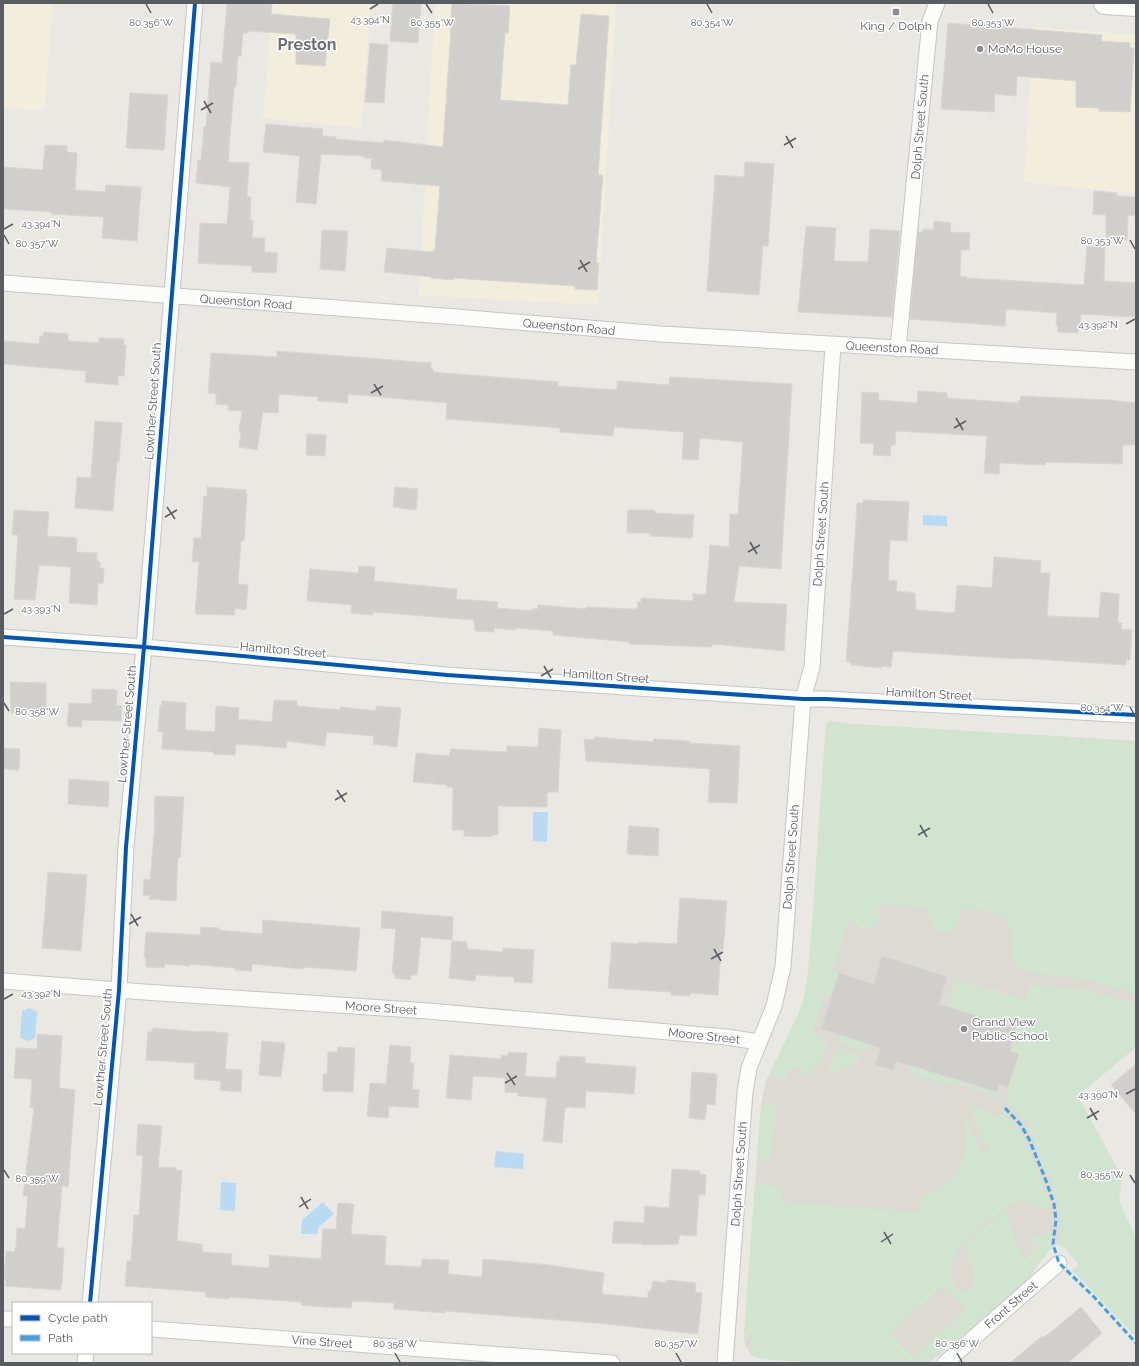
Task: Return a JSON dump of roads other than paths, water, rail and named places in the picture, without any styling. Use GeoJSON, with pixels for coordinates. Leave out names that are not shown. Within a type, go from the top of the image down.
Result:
{"type":"FeatureCollection","features":[{"type":"Feature","properties":{"kind":"main road"},"geometry":{"type":"LineString","coordinates":[[1105,3],[1136,5]]}},
{"type":"Feature","properties":{"kind":"street","name":"Lowther Street South"},"geometry":{"type":"LineString","coordinates":[[90,1302],[119,990],[126,847],[144,647],[170,296],[195,3]]}},
{"type":"Feature","properties":{"kind":"street","name":"Dolph Street South"},"geometry":{"type":"LineString","coordinates":[[898,349],[930,21],[937,3]]}},
{"type":"Feature","properties":{"kind":"street","name":"Queenston Road"},"geometry":{"type":"LineString","coordinates":[[3,283],[661,334],[1136,362]]}},
{"type":"Feature","properties":{"kind":"street","name":"Dolph Street South"},"geometry":{"type":"LineString","coordinates":[[725,1363],[745,1092],[749,1068],[774,1006],[783,967],[803,699],[812,667],[833,345]]}},
{"type":"Feature","properties":{"kind":"street","name":"Hamilton Street"},"geometry":{"type":"LineString","coordinates":[[3,637],[144,647],[448,675],[803,699],[1136,715]]}},
{"type":"Feature","properties":{"kind":"street","name":"Moore Street"},"geometry":{"type":"LineString","coordinates":[[3,981],[428,1011],[726,1037],[759,1042]]}},
{"type":"Feature","properties":{"kind":"street","name":"Front Street"},"geometry":{"type":"LineString","coordinates":[[945,1363],[1059,1264]]}},
{"type":"Feature","properties":{"kind":"street","name":"Vine Street"},"geometry":{"type":"LineString","coordinates":[[152,1330],[480,1358],[612,1363]]}},
{"type":"Feature","properties":{"kind":"water"},"geometry":{"type":"Polygon","coordinates":[[[923,515],[947,516],[947,526],[923,525],[923,515]]]}},
{"type":"Feature","properties":{"kind":"water"},"geometry":{"type":"Polygon","coordinates":[[[533,812],[548,812],[547,842],[533,841],[533,812]]]}},
{"type":"Feature","properties":{"kind":"water"},"geometry":{"type":"Polygon","coordinates":[[[30,1008],[37,1012],[35,1038],[27,1041],[20,1037],[22,1011],[30,1008]]]}},
{"type":"Feature","properties":{"kind":"water"},"geometry":{"type":"Polygon","coordinates":[[[496,1151],[524,1154],[523,1169],[494,1167],[496,1151]]]}},
{"type":"Feature","properties":{"kind":"water"},"geometry":{"type":"Polygon","coordinates":[[[221,1182],[236,1183],[235,1211],[220,1210],[221,1182]]]}},
{"type":"Feature","properties":{"kind":"water"},"geometry":{"type":"Polygon","coordinates":[[[323,1202],[334,1214],[318,1228],[317,1234],[301,1234],[302,1220],[323,1202]]]}},
{"type":"Feature","properties":{"kind":"place","name":"King / Dolph"},"geometry":{"type":"Point","coordinates":[896,12]}},
{"type":"Feature","properties":{"kind":"place","name":"MoMo House"},"geometry":{"type":"Point","coordinates":[980,49]}},
{"type":"Feature","properties":{"kind":"place","name":"Grand View Public School"},"geometry":{"type":"Point","coordinates":[964,1029]}},
{"type":"Feature","properties":{"kind":"district","name":"Preston"},"geometry":{"type":"Point","coordinates":[307,44]}}]}
